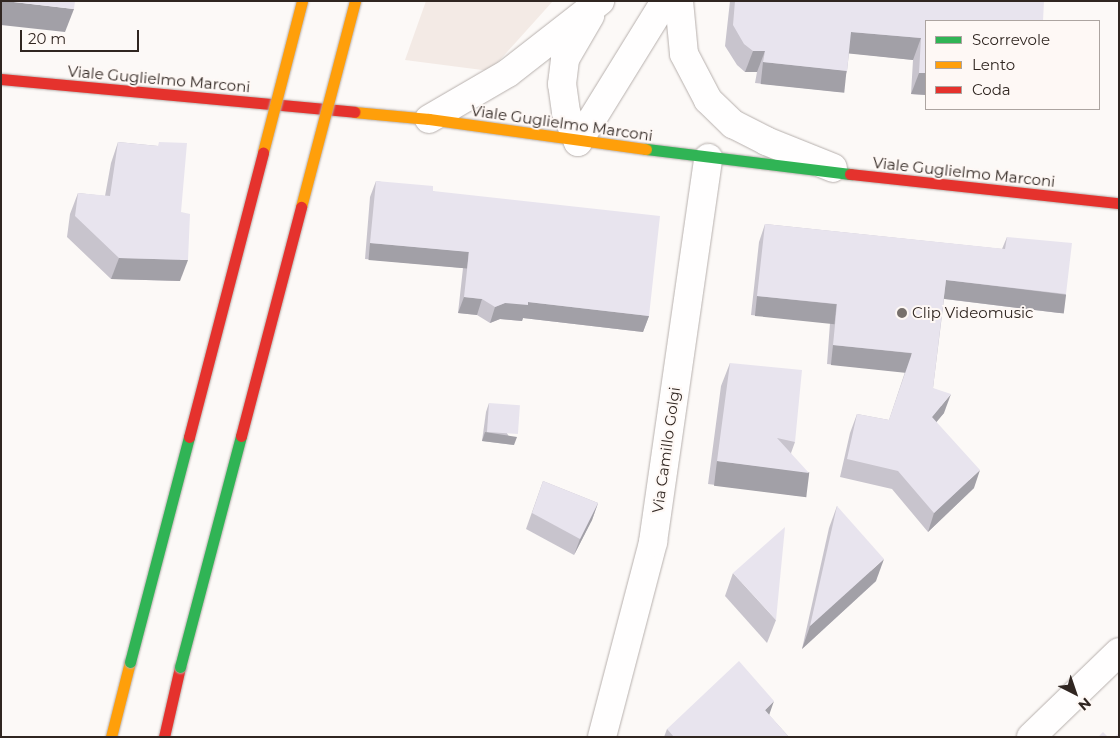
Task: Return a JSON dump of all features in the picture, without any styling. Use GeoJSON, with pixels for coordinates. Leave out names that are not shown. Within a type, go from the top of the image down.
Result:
{"type":"FeatureCollection","features":[{"type":"Feature","properties":{"kind":"main road"},"geometry":{"type":"LineString","coordinates":[[111,737],[302,1]]}},
{"type":"Feature","properties":{"kind":"main road"},"geometry":{"type":"LineString","coordinates":[[164,737],[180,667],[355,1]]}},
{"type":"Feature","properties":{"kind":"main road","name":"Viale Guglielmo Marconi"},"geometry":{"type":"LineString","coordinates":[[1,79],[429,118],[578,142],[853,176],[1119,204]]}},
{"type":"Feature","properties":{"kind":"street"},"geometry":{"type":"LineString","coordinates":[[578,142],[665,1]]}},
{"type":"Feature","properties":{"kind":"street"},"geometry":{"type":"LineString","coordinates":[[679,1],[684,54],[708,100],[742,128],[853,176]]}},
{"type":"Feature","properties":{"kind":"street"},"geometry":{"type":"LineString","coordinates":[[578,142],[566,112],[562,84],[565,59],[598,2]]}},
{"type":"Feature","properties":{"kind":"street"},"geometry":{"type":"LineString","coordinates":[[429,118],[508,73],[598,2]]}},
{"type":"Feature","properties":{"kind":"street","name":"Via Camillo Golgi"},"geometry":{"type":"LineString","coordinates":[[602,737],[653,542],[708,158]]}},
{"type":"Feature","properties":{"kind":"street"},"geometry":{"type":"LineString","coordinates":[[1031,737],[1119,652]]}},
{"type":"Feature","properties":{"kind":"shaded area"},"geometry":{"type":"Polygon","coordinates":[[[426,1],[553,1],[490,71],[405,60],[426,1]]]}},
{"type":"Feature","properties":{"kind":"building"},"geometry":{"type":"Polygon","coordinates":[[[5,1],[75,1],[74,9],[5,1]]]}},
{"type":"Feature","properties":{"kind":"building"},"geometry":{"type":"Polygon","coordinates":[[[735,1],[1044,1],[1043,20],[925,20],[925,73],[919,73],[921,38],[851,32],[847,71],[763,62],[765,51],[753,51],[744,44],[733,25],[735,1]]]}},
{"type":"Feature","properties":{"kind":"building"},"geometry":{"type":"Polygon","coordinates":[[[118,142],[158,146],[159,142],[187,143],[181,212],[190,214],[188,260],[119,258],[75,216],[78,193],[110,196],[118,142]]]}},
{"type":"Feature","properties":{"kind":"building"},"geometry":{"type":"Polygon","coordinates":[[[376,181],[433,186],[433,191],[660,216],[649,316],[528,302],[528,305],[505,303],[495,307],[482,299],[464,297],[469,252],[370,243],[376,181]]]}},
{"type":"Feature","properties":{"kind":"building"},"geometry":{"type":"Polygon","coordinates":[[[765,224],[1005,249],[1007,237],[1072,243],[1066,294],[946,280],[933,388],[951,394],[932,417],[980,470],[934,513],[898,471],[847,459],[857,414],[889,420],[912,353],[833,345],[837,304],[757,296],[765,224]]]}},
{"type":"Feature","properties":{"kind":"building"},"geometry":{"type":"Polygon","coordinates":[[[730,363],[802,370],[795,442],[777,438],[809,473],[717,461],[730,363]]]}},
{"type":"Feature","properties":{"kind":"building"},"geometry":{"type":"Polygon","coordinates":[[[489,403],[520,405],[518,434],[487,432],[489,403]]]}},
{"type":"Feature","properties":{"kind":"building"},"geometry":{"type":"Polygon","coordinates":[[[543,481],[598,503],[580,539],[532,513],[543,481]]]}},
{"type":"Feature","properties":{"kind":"building"},"geometry":{"type":"Polygon","coordinates":[[[837,506],[884,559],[810,626],[837,506]]]}},
{"type":"Feature","properties":{"kind":"building"},"geometry":{"type":"Polygon","coordinates":[[[785,527],[776,620],[733,573],[785,527]]]}},
{"type":"Feature","properties":{"kind":"building"},"geometry":{"type":"Polygon","coordinates":[[[739,661],[774,701],[765,710],[789,737],[674,737],[667,729],[739,661]]]}},
{"type":"Feature","properties":{"kind":"building"},"geometry":{"type":"Polygon","coordinates":[[[1103,732],[1108,737],[1098,737],[1103,732]]]}},
{"type":"Feature","properties":{"kind":"traffic: fast"},"geometry":{"type":"LineString","coordinates":[[646,149],[850,174]]}},
{"type":"Feature","properties":{"kind":"traffic: fast"},"geometry":{"type":"LineString","coordinates":[[180,667],[241,436]]}},
{"type":"Feature","properties":{"kind":"traffic: fast"},"geometry":{"type":"LineString","coordinates":[[130,662],[189,437]]}},
{"type":"Feature","properties":{"kind":"traffic: slow"},"geometry":{"type":"LineString","coordinates":[[263,152],[302,1]]}},
{"type":"Feature","properties":{"kind":"traffic: slow"},"geometry":{"type":"LineString","coordinates":[[301,207],[355,1]]}},
{"type":"Feature","properties":{"kind":"traffic: slow"},"geometry":{"type":"LineString","coordinates":[[354,112],[429,119],[646,149]]}},
{"type":"Feature","properties":{"kind":"traffic: slow"},"geometry":{"type":"LineString","coordinates":[[111,737],[130,662]]}},
{"type":"Feature","properties":{"kind":"traffic: jam"},"geometry":{"type":"LineString","coordinates":[[1,79],[354,112]]}},
{"type":"Feature","properties":{"kind":"traffic: jam"},"geometry":{"type":"LineString","coordinates":[[189,437],[263,152]]}},
{"type":"Feature","properties":{"kind":"traffic: jam"},"geometry":{"type":"LineString","coordinates":[[850,174],[1119,203]]}},
{"type":"Feature","properties":{"kind":"traffic: jam"},"geometry":{"type":"LineString","coordinates":[[241,436],[301,207]]}},
{"type":"Feature","properties":{"kind":"traffic: jam"},"geometry":{"type":"LineString","coordinates":[[164,737],[180,667]]}},
{"type":"Feature","properties":{"kind":"place","name":"Clip Videomusic"},"geometry":{"type":"Point","coordinates":[902,313]}}]}
